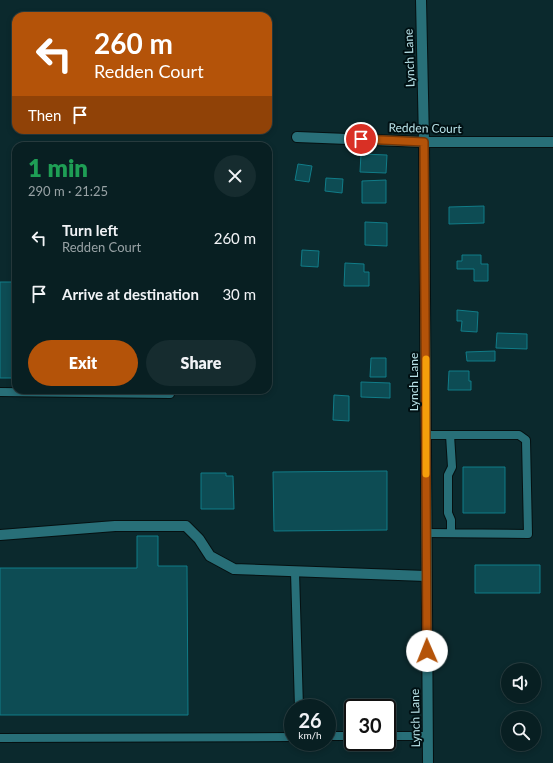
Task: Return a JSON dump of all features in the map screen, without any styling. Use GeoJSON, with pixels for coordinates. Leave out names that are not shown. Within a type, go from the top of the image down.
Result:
{"type":"FeatureCollection","features":[{"type":"Feature","properties":{"kind":"street","name":"Lynch Lane"},"geometry":{"type":"LineString","coordinates":[[420,0],[424,142],[428,763]]}},
{"type":"Feature","properties":{"kind":"street","name":"Redden Court"},"geometry":{"type":"LineString","coordinates":[[297,137],[424,142],[553,142]]}},
{"type":"Feature","properties":{"kind":"street"},"geometry":{"type":"LineString","coordinates":[[0,535],[115,526],[186,526],[199,539],[210,556],[234,569],[426,576]]}},
{"type":"Feature","properties":{"kind":"lane"},"geometry":{"type":"LineString","coordinates":[[0,392],[12,392]]}},
{"type":"Feature","properties":{"kind":"lane"},"geometry":{"type":"LineString","coordinates":[[426,435],[519,435],[526,440],[528,534],[426,533]]}},
{"type":"Feature","properties":{"kind":"lane"},"geometry":{"type":"LineString","coordinates":[[450,435],[452,467],[448,474],[448,513],[451,520],[451,533]]}},
{"type":"Feature","properties":{"kind":"lane"},"geometry":{"type":"LineString","coordinates":[[295,572],[299,699]]}},
{"type":"Feature","properties":{"kind":"lane"},"geometry":{"type":"LineString","coordinates":[[0,738],[284,736]]}},
{"type":"Feature","properties":{"kind":"lane"},"geometry":{"type":"LineString","coordinates":[[396,736],[428,736]]}},
{"type":"Feature","properties":{"kind":"building"},"geometry":{"type":"Polygon","coordinates":[[[361,154],[387,155],[386,173],[360,172],[361,154]]]}},
{"type":"Feature","properties":{"kind":"building"},"geometry":{"type":"Polygon","coordinates":[[[298,164],[312,166],[309,182],[295,180],[298,164]]]}},
{"type":"Feature","properties":{"kind":"building"},"geometry":{"type":"Polygon","coordinates":[[[326,178],[343,179],[342,193],[325,191],[326,178]]]}},
{"type":"Feature","properties":{"kind":"building"},"geometry":{"type":"Polygon","coordinates":[[[386,180],[386,203],[362,203],[362,181],[386,180]]]}},
{"type":"Feature","properties":{"kind":"building"},"geometry":{"type":"Polygon","coordinates":[[[484,206],[484,223],[449,224],[449,207],[484,206]]]}},
{"type":"Feature","properties":{"kind":"building"},"geometry":{"type":"Polygon","coordinates":[[[365,222],[387,223],[387,246],[365,245],[365,222]]]}},
{"type":"Feature","properties":{"kind":"building"},"geometry":{"type":"Polygon","coordinates":[[[302,250],[319,251],[318,267],[301,266],[302,250]]]}},
{"type":"Feature","properties":{"kind":"building"},"geometry":{"type":"Polygon","coordinates":[[[462,255],[481,255],[481,264],[488,264],[488,281],[474,281],[474,269],[457,269],[457,261],[462,261],[462,255]]]}},
{"type":"Feature","properties":{"kind":"building"},"geometry":{"type":"Polygon","coordinates":[[[345,263],[364,264],[364,272],[369,272],[369,286],[344,286],[345,263]]]}},
{"type":"Feature","properties":{"kind":"building"},"geometry":{"type":"Polygon","coordinates":[[[0,282],[12,282],[12,378],[0,378],[0,282]]]}},
{"type":"Feature","properties":{"kind":"building"},"geometry":{"type":"Polygon","coordinates":[[[457,310],[478,312],[477,332],[461,331],[462,321],[457,321],[457,310]]]}},
{"type":"Feature","properties":{"kind":"building"},"geometry":{"type":"Polygon","coordinates":[[[497,333],[527,334],[527,349],[496,348],[497,333]]]}},
{"type":"Feature","properties":{"kind":"building"},"geometry":{"type":"Polygon","coordinates":[[[495,351],[495,361],[467,361],[466,352],[495,351]]]}},
{"type":"Feature","properties":{"kind":"building"},"geometry":{"type":"Polygon","coordinates":[[[371,358],[386,358],[386,377],[370,377],[371,358]]]}},
{"type":"Feature","properties":{"kind":"building"},"geometry":{"type":"Polygon","coordinates":[[[449,371],[469,371],[471,390],[448,390],[449,371]]]}},
{"type":"Feature","properties":{"kind":"building"},"geometry":{"type":"Polygon","coordinates":[[[361,382],[390,383],[390,398],[361,397],[361,382]]]}},
{"type":"Feature","properties":{"kind":"building"},"geometry":{"type":"Polygon","coordinates":[[[334,395],[349,396],[349,421],[333,420],[334,395]]]}},
{"type":"Feature","properties":{"kind":"building"},"geometry":{"type":"Polygon","coordinates":[[[463,467],[505,467],[505,513],[463,513],[463,467]]]}},
{"type":"Feature","properties":{"kind":"building"},"geometry":{"type":"Polygon","coordinates":[[[387,471],[387,530],[274,531],[273,472],[387,471]]]}},
{"type":"Feature","properties":{"kind":"building"},"geometry":{"type":"Polygon","coordinates":[[[201,473],[226,473],[226,476],[233,476],[234,509],[201,509],[201,473]]]}},
{"type":"Feature","properties":{"kind":"building"},"geometry":{"type":"Polygon","coordinates":[[[137,536],[158,536],[158,566],[187,566],[188,715],[0,715],[0,568],[137,568],[137,536]]]}},
{"type":"Feature","properties":{"kind":"building"},"geometry":{"type":"Polygon","coordinates":[[[475,565],[540,565],[540,593],[475,593],[475,565]]]}},
{"type":"Feature","properties":{"kind":"slow traffic"},"geometry":{"type":"LineString","coordinates":[[426,359],[426,474]]}},
{"type":"Feature","properties":{"kind":"route"},"geometry":{"type":"LineString","coordinates":[[361,139],[424,142],[427,651]]}}]}
